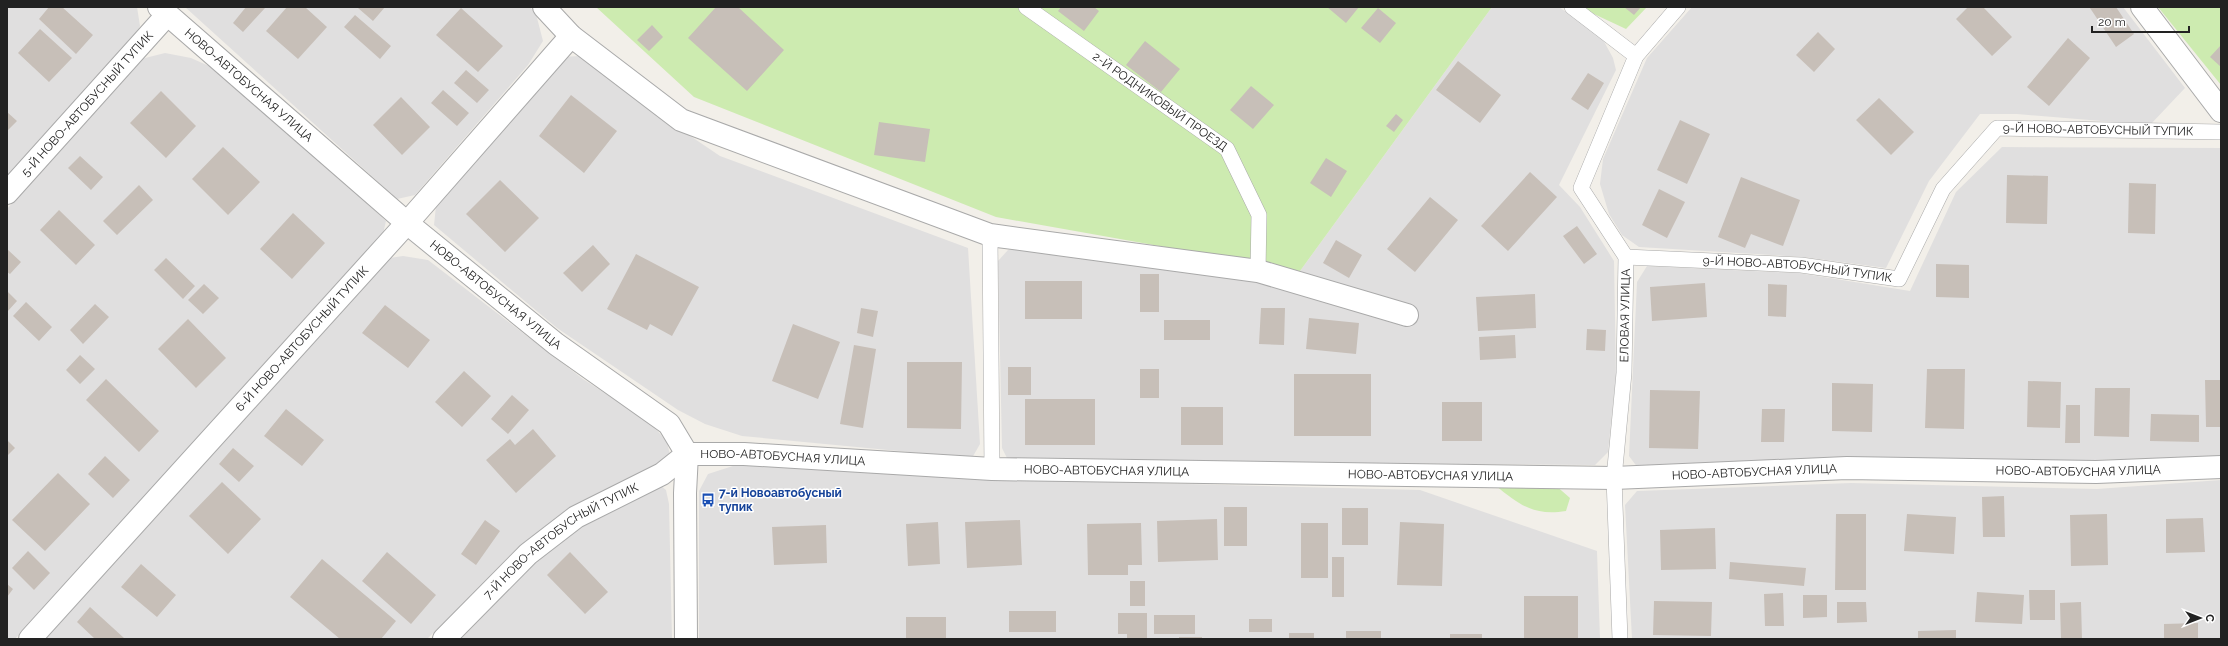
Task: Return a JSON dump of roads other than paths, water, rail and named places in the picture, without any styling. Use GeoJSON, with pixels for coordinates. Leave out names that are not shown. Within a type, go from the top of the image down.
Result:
{"type":"FeatureCollection","features":[{"type":"Feature","properties":{"kind":"street"},"geometry":{"type":"LineString","coordinates":[[544,7],[571,36],[681,120],[990,235],[1258,271],[1407,315]]}},
{"type":"Feature","properties":{"kind":"street"},"geometry":{"type":"LineString","coordinates":[[2142,7],[2221,111]]}},
{"type":"Feature","properties":{"kind":"street","name":"5-Й НОВО-АВТОБУСНЫЙ ТУПИК"},"geometry":{"type":"LineString","coordinates":[[7,193],[163,11]]}},
{"type":"Feature","properties":{"kind":"street","name":"НОВО-АВТОБУСНАЯ УЛИЦА"},"geometry":{"type":"LineString","coordinates":[[163,11],[407,223],[556,344],[669,424],[687,454],[744,454],[992,469],[1614,478],[1847,468],[2096,472],[2221,467]]}},
{"type":"Feature","properties":{"kind":"street","name":"6-Й НОВО-АВТОБУСНЫЙ ТУПИК"},"geometry":{"type":"LineString","coordinates":[[30,639],[407,223],[571,36]]}},
{"type":"Feature","properties":{"kind":"street"},"geometry":{"type":"LineString","coordinates":[[686,639],[685,493],[687,454]]}},
{"type":"Feature","properties":{"kind":"street","name":"7-Й НОВО-АВТОБУСНЫЙ ТУПИК"},"geometry":{"type":"LineString","coordinates":[[444,639],[528,554],[576,517],[662,474],[687,454]]}},
{"type":"Feature","properties":{"kind":"lane","name":"2-Й РОДНИКОВЫЙ ПРОЕЗД"},"geometry":{"type":"LineString","coordinates":[[1026,7],[1227,149],[1259,215],[1258,271]]}},
{"type":"Feature","properties":{"kind":"lane"},"geometry":{"type":"LineString","coordinates":[[1572,7],[1636,56]]}},
{"type":"Feature","properties":{"kind":"lane","name":"ЕЛОВАЯ УЛИЦА"},"geometry":{"type":"LineString","coordinates":[[1620,639],[1614,478],[1624,373],[1626,257],[1581,188],[1636,56],[1678,7]]}},
{"type":"Feature","properties":{"kind":"lane","name":"9-Й НОВО-АВТОБУСНЫЙ ТУПИК"},"geometry":{"type":"LineString","coordinates":[[1626,257],[1801,265],[1898,279],[1943,190],[1997,128],[2221,132]]}},
{"type":"Feature","properties":{"kind":"lane"},"geometry":{"type":"LineString","coordinates":[[990,235],[992,469]]}},
{"type":"Feature","properties":{"kind":"place","name":"7-й Новоавтобусный тупик"},"geometry":{"type":"Point","coordinates":[708,500]}}]}
